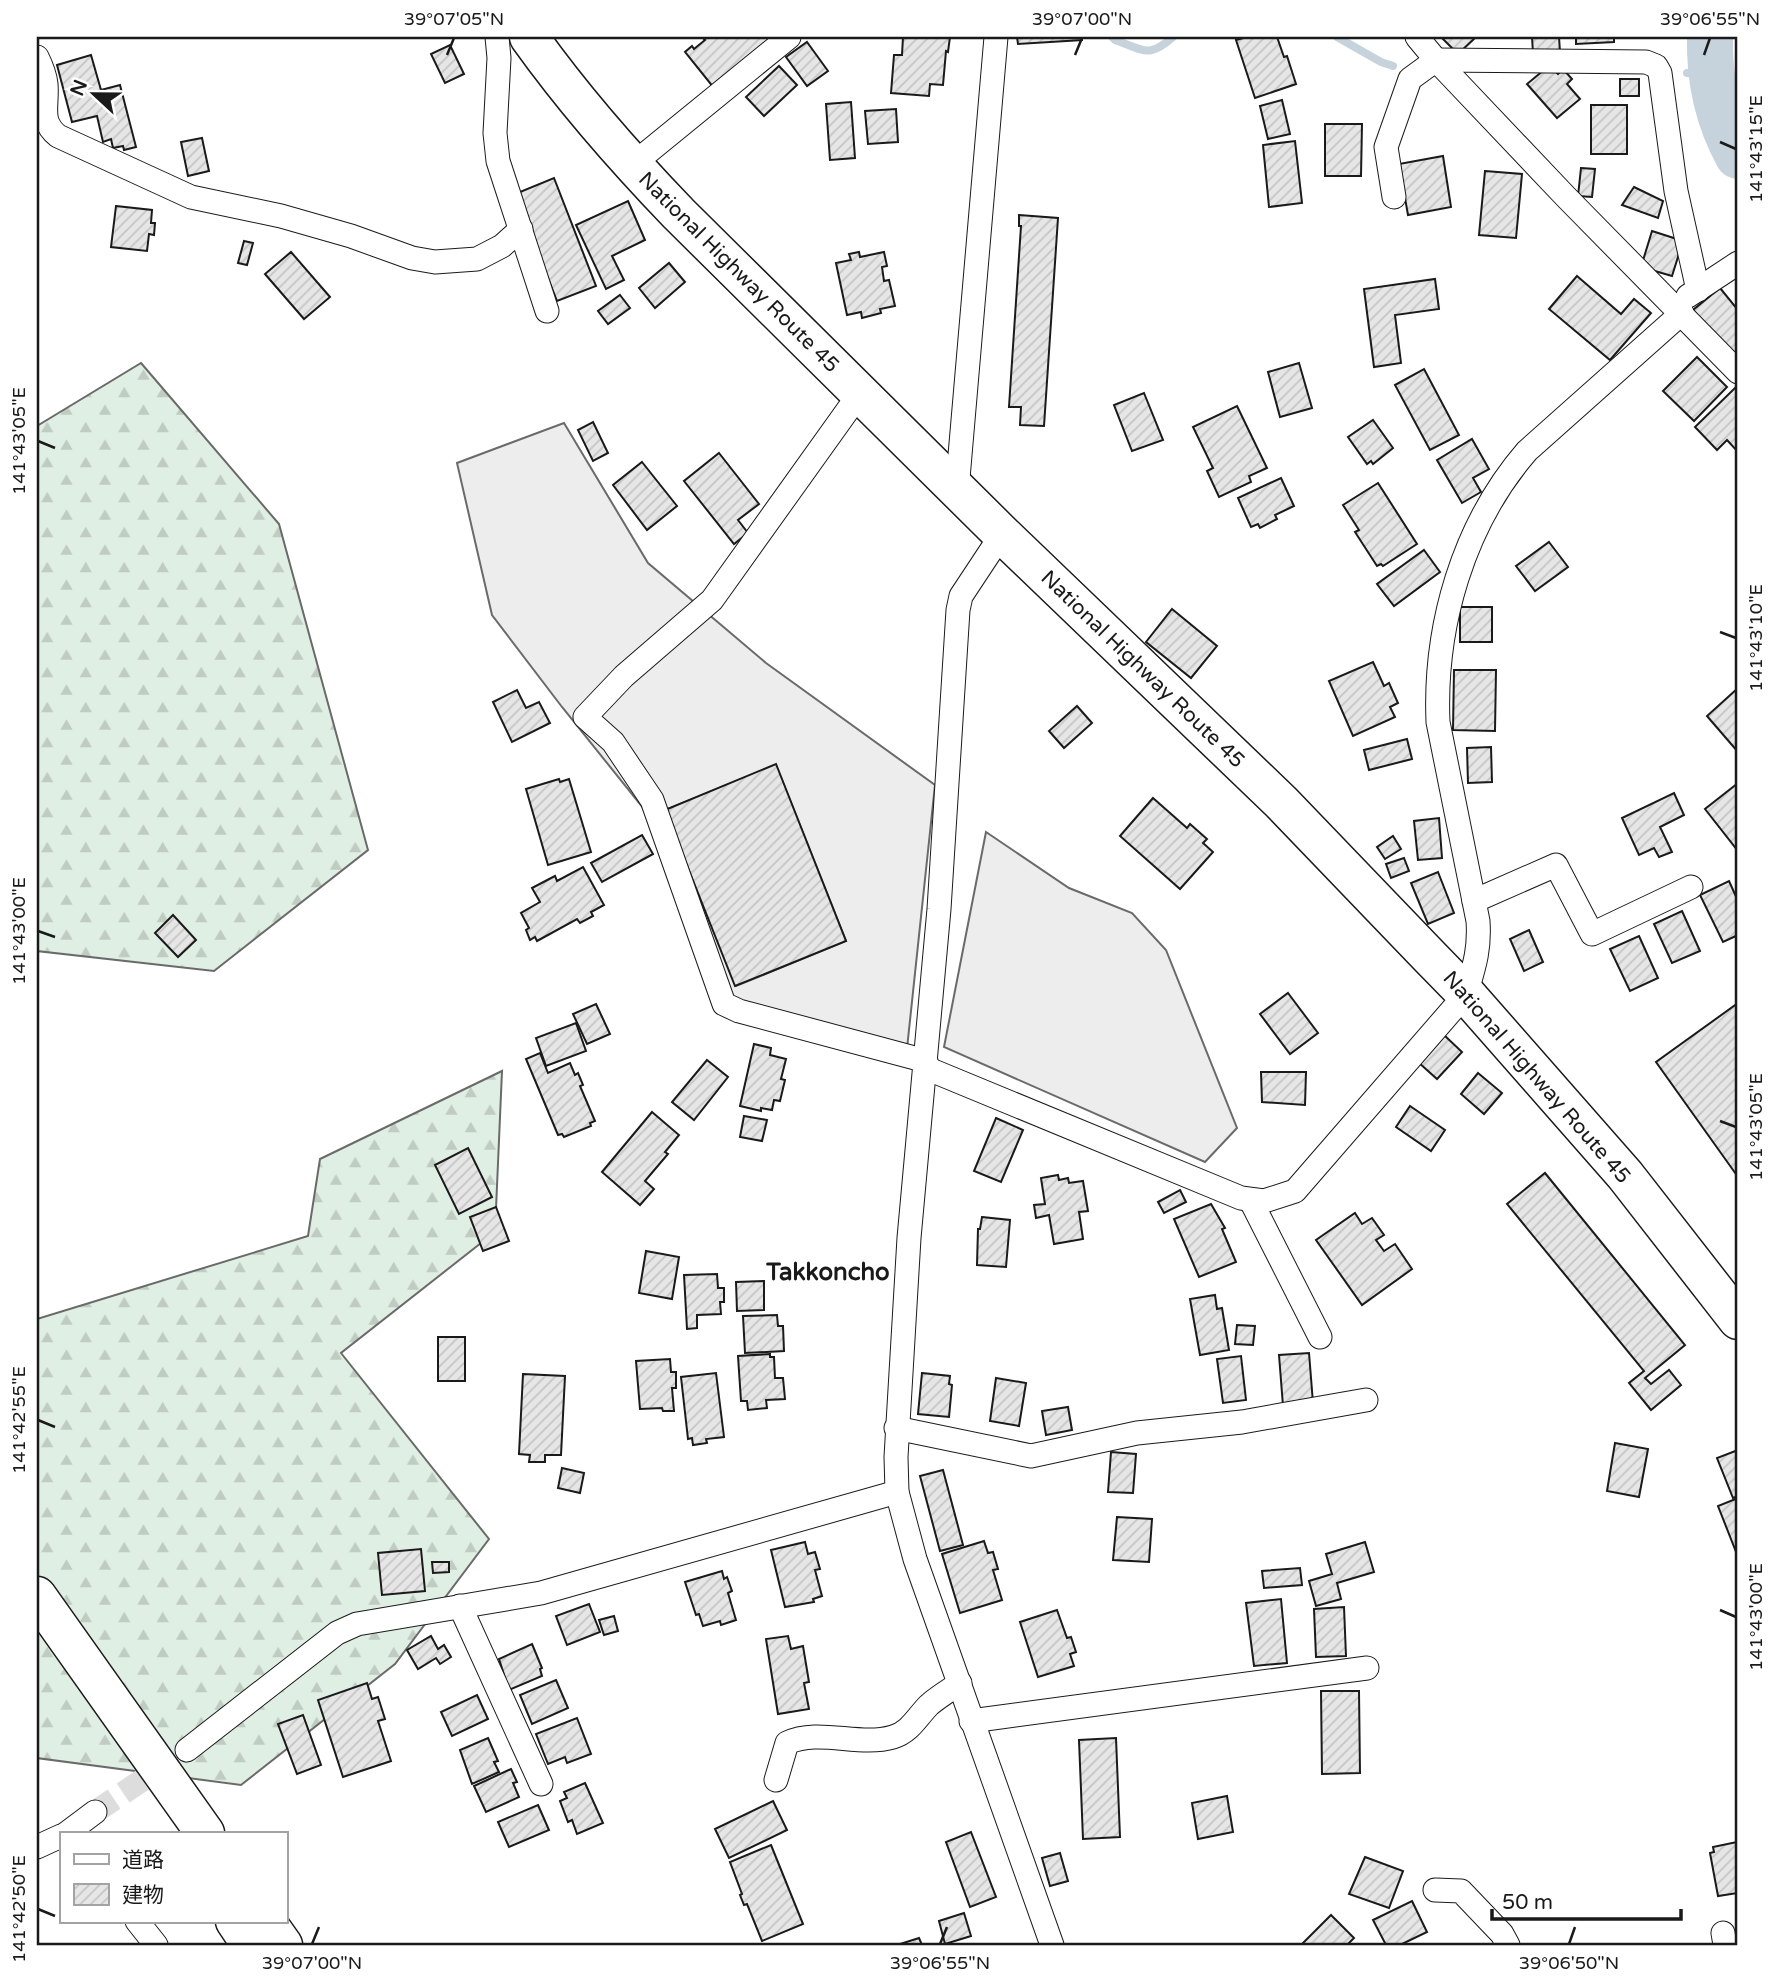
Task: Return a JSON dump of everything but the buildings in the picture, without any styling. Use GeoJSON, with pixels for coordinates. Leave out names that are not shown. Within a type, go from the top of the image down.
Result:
{"type":"FeatureCollection","features":[{"type":"Feature","properties":{"kind":"highway","name":"National Highway Route 45"},"geometry":{"type":"LineString","coordinates":[[529,37],[632,165],[957,490],[1281,802],[1465,994],[1625,1175],[1738,1320]]}},
{"type":"Feature","properties":{"kind":"highway"},"geometry":{"type":"LineString","coordinates":[[40,1601],[177,1832]]}},
{"type":"Feature","properties":{"kind":"highway"},"geometry":{"type":"LineString","coordinates":[[40,1601],[204,1832]]}},
{"type":"Feature","properties":{"kind":"highway"},"geometry":{"type":"LineString","coordinates":[[236,1923],[251,1945]]}},
{"type":"Feature","properties":{"kind":"highway"},"geometry":{"type":"LineString","coordinates":[[267,1923],[283,1945]]}},
{"type":"Feature","properties":{"kind":"street"},"geometry":{"type":"LineString","coordinates":[[497,37],[499,58],[495,133],[511,239],[547,311]]}},
{"type":"Feature","properties":{"kind":"street"},"geometry":{"type":"LineString","coordinates":[[632,165],[789,37]]}},
{"type":"Feature","properties":{"kind":"street"},"geometry":{"type":"LineString","coordinates":[[957,490],[996,37]]}},
{"type":"Feature","properties":{"kind":"street"},"geometry":{"type":"LineString","coordinates":[[1412,38],[1738,372]]}},
{"type":"Feature","properties":{"kind":"street"},"geometry":{"type":"LineString","coordinates":[[37,57],[46,82],[45,120],[50,129],[58,136],[191,197],[281,216],[351,236],[412,258],[435,262],[477,259],[511,239]]}},
{"type":"Feature","properties":{"kind":"street"},"geometry":{"type":"LineString","coordinates":[[1394,197],[1387,147],[1410,79],[1436,60],[1646,62],[1656,66],[1660,73],[1676,191],[1698,290]]}},
{"type":"Feature","properties":{"kind":"street"},"geometry":{"type":"LineString","coordinates":[[860,393],[708,604],[624,676],[586,717],[613,742],[652,800],[724,1004],[739,1011],[926,1064],[1264,1200],[1295,1191],[1465,994],[1479,944],[1474,901],[1438,722],[1437,697],[1442,632],[1456,582],[1477,527],[1510,471],[1527,451],[1698,290],[1738,263]]}},
{"type":"Feature","properties":{"kind":"street"},"geometry":{"type":"LineString","coordinates":[[1002,534],[961,596],[939,909],[909,1238],[896,1428],[897,1492],[915,1559],[1052,1945]]}},
{"type":"Feature","properties":{"kind":"street"},"geometry":{"type":"LineString","coordinates":[[1474,901],[1556,865],[1592,934],[1691,887]]}},
{"type":"Feature","properties":{"kind":"street"},"geometry":{"type":"LineString","coordinates":[[1264,1200],[1320,1337]]}},
{"type":"Feature","properties":{"kind":"street"},"geometry":{"type":"LineString","coordinates":[[896,1428],[1031,1456],[1137,1433],[1242,1422],[1366,1400]]}},
{"type":"Feature","properties":{"kind":"street"},"geometry":{"type":"LineString","coordinates":[[187,1750],[337,1633],[357,1624],[541,1593],[897,1492]]}},
{"type":"Feature","properties":{"kind":"street"},"geometry":{"type":"LineString","coordinates":[[460,1606],[541,1784]]}},
{"type":"Feature","properties":{"kind":"street"},"geometry":{"type":"LineString","coordinates":[[971,1721],[1367,1668]]}},
{"type":"Feature","properties":{"kind":"street"},"geometry":{"type":"LineString","coordinates":[[776,1780],[787,1743],[799,1737],[893,1737],[907,1730],[930,1705],[960,1683]]}},
{"type":"Feature","properties":{"kind":"street"},"geometry":{"type":"LineString","coordinates":[[70,1832],[95,1812]]}},
{"type":"Feature","properties":{"kind":"street"},"geometry":{"type":"LineString","coordinates":[[37,1847],[60,1837]]}},
{"type":"Feature","properties":{"kind":"street"},"geometry":{"type":"LineString","coordinates":[[1436,1890],[1461,1891],[1502,1934],[1508,1945]]}},
{"type":"Feature","properties":{"kind":"street"},"geometry":{"type":"LineString","coordinates":[[139,1923],[156,1945]]}},
{"type":"Feature","properties":{"kind":"green space"},"geometry":{"type":"Polygon","coordinates":[[[141,363],[279,524],[368,850],[214,971],[37,951],[37,426],[141,363]]]}},
{"type":"Feature","properties":{"kind":"green space"},"geometry":{"type":"Polygon","coordinates":[[[502,1071],[495,1232],[341,1353],[489,1539],[395,1664],[241,1785],[37,1758],[37,1319],[308,1236],[320,1159],[502,1071]]]}},
{"type":"Feature","properties":{"kind":"shaded area"},"geometry":{"type":"Polygon","coordinates":[[[564,423],[648,563],[766,663],[935,785],[906,1058],[712,1003],[648,814],[492,615],[457,463],[564,423]],[[776,765],[665,810],[736,986],[846,941],[776,765]]]}},
{"type":"Feature","properties":{"kind":"shaded area"},"geometry":{"type":"Polygon","coordinates":[[[986,832],[1069,888],[1132,913],[1166,950],[1237,1128],[1205,1162],[944,1047],[986,832]]]}},
{"type":"Feature","properties":{"kind":"waterway"},"geometry":{"type":"LineString","coordinates":[[1112,37],[1146,50],[1157,48],[1173,37]]}},
{"type":"Feature","properties":{"kind":"waterway"},"geometry":{"type":"LineString","coordinates":[[1337,37],[1393,66]]}},
{"type":"Feature","properties":{"kind":"waterway"},"geometry":{"type":"LineString","coordinates":[[1710,37],[1716,98],[1725,128],[1738,156]]}},
{"type":"Feature","properties":{"kind":"waterway"},"geometry":{"type":"LineString","coordinates":[[1687,73],[1712,76]]}},
{"type":"Feature","properties":{"kind":"tunnel"},"geometry":{"type":"LineString","coordinates":[[95,1812],[187,1750]]}},
{"type":"Feature","properties":{"kind":"district","name":"Takkoncho"},"geometry":{"type":"Point","coordinates":[828,1272]}}]}
